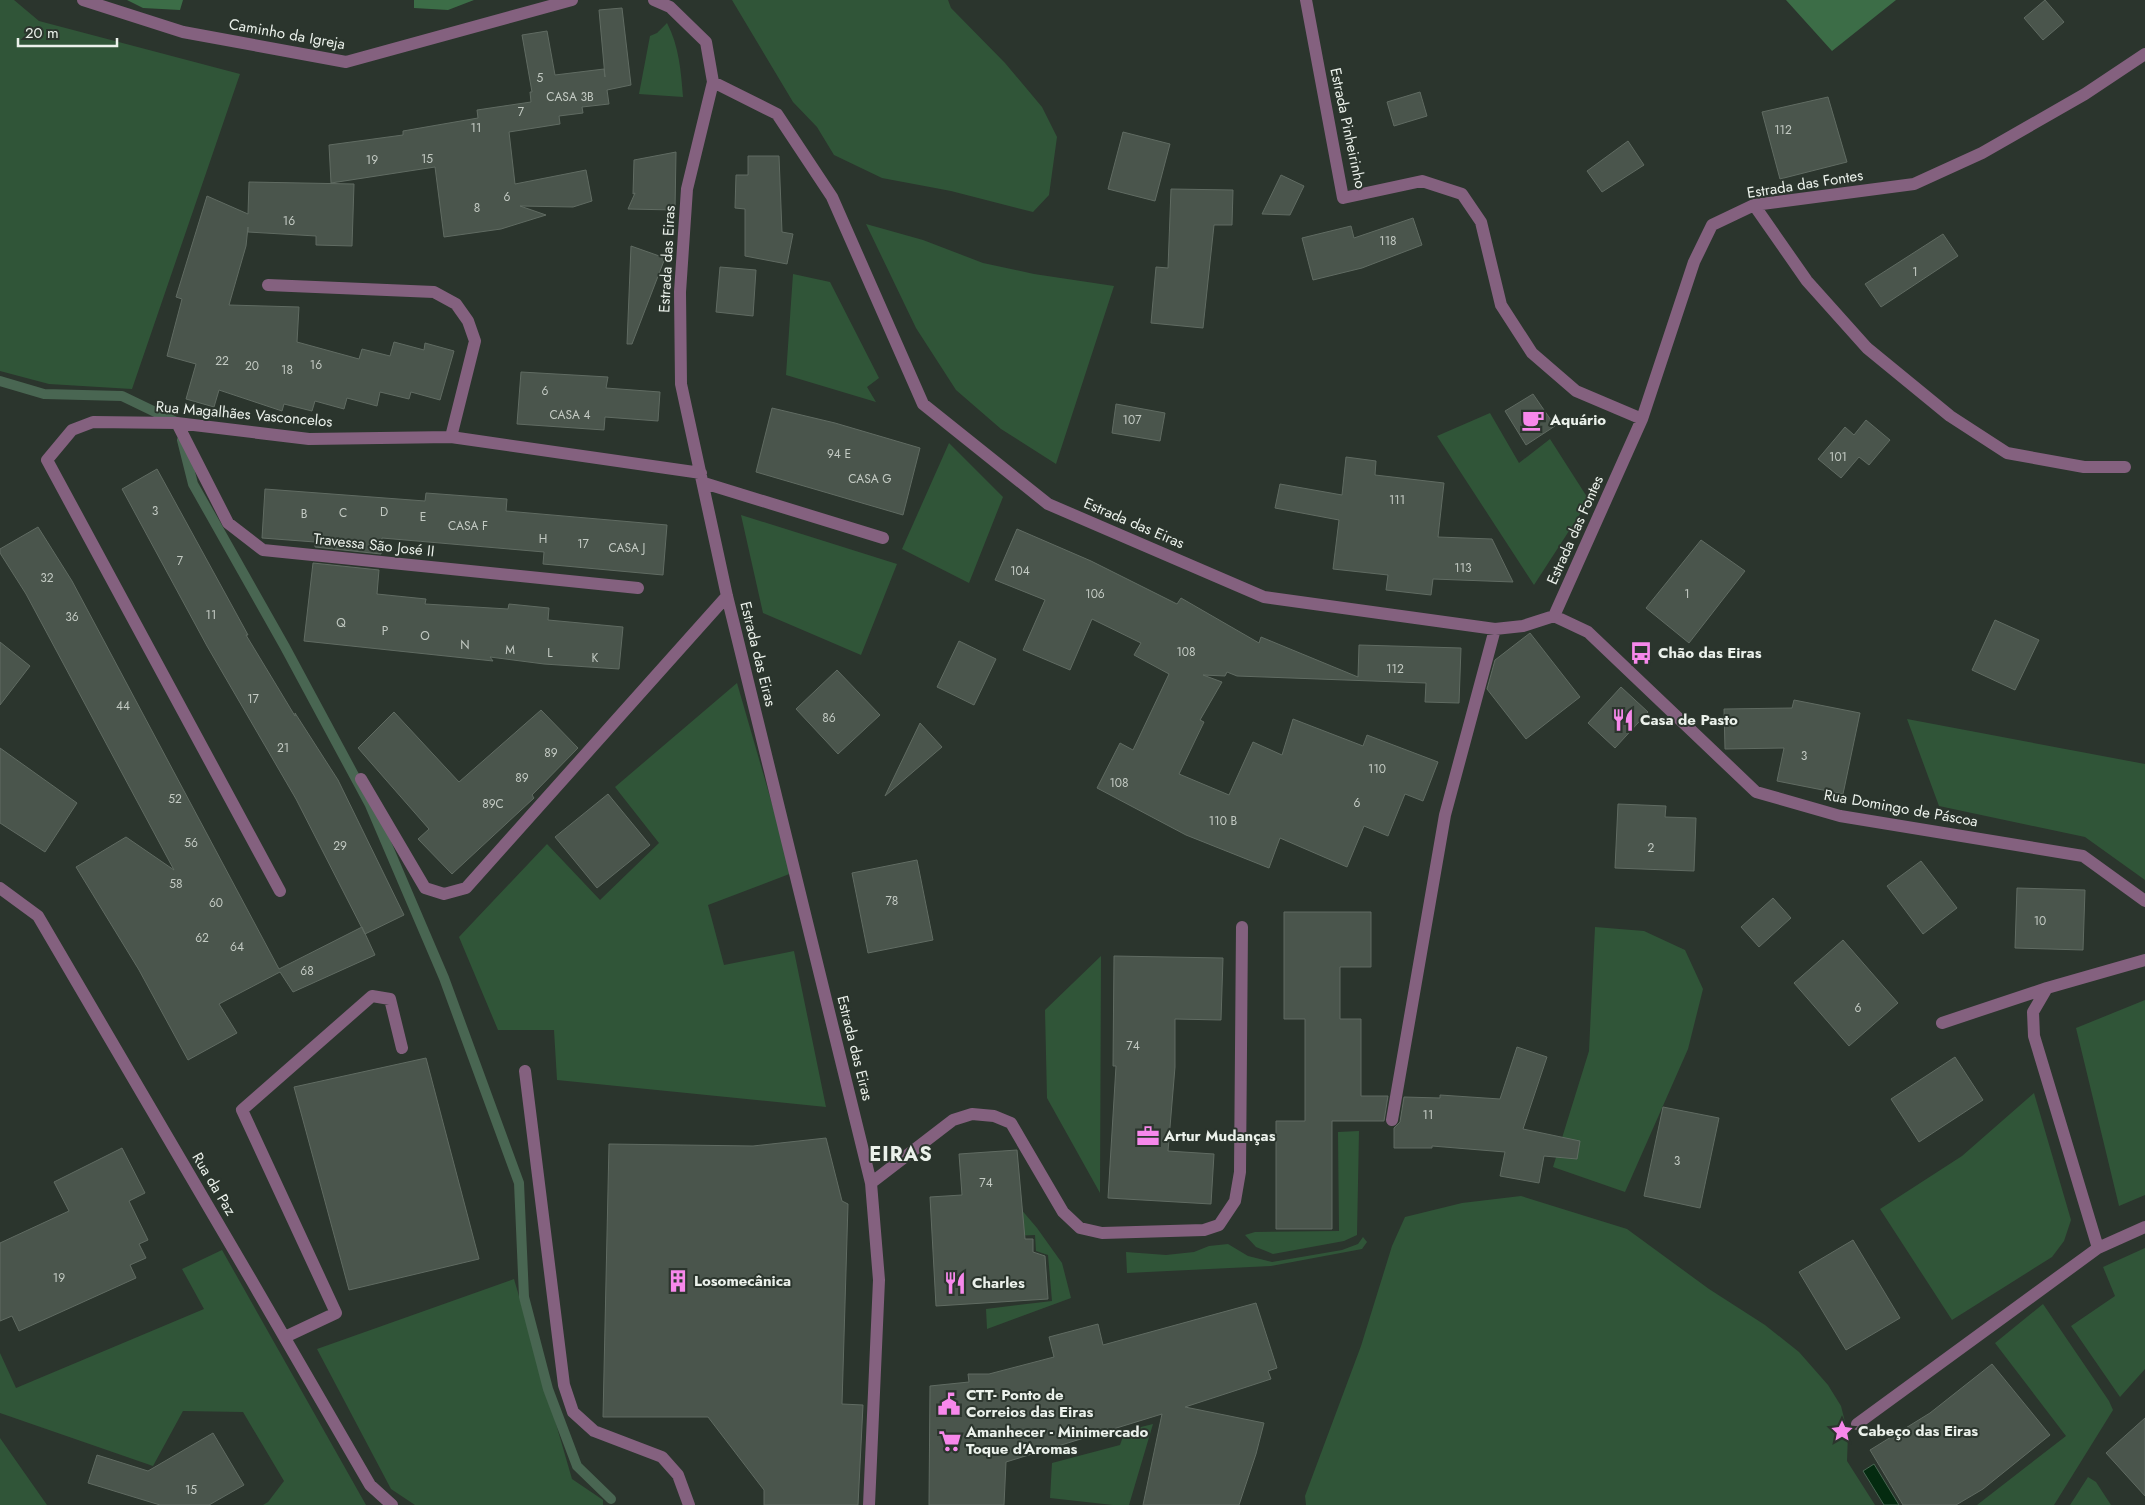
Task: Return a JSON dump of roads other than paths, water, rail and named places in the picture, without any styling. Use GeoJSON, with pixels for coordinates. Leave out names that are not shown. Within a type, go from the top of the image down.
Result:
{"type":"FeatureCollection","features":[{"type":"Feature","properties":{"kind":"street","name":"Caminho da Igreja"},"geometry":{"type":"LineString","coordinates":[[83,0],[183,32],[346,62],[572,0]]}},
{"type":"Feature","properties":{"kind":"street"},"geometry":{"type":"LineString","coordinates":[[654,0],[670,7],[706,42],[713,82]]}},
{"type":"Feature","properties":{"kind":"street","name":"Estrada Pinheirinho"},"geometry":{"type":"LineString","coordinates":[[1306,0],[1343,198],[1422,181],[1462,194],[1481,222],[1501,305],[1532,353],[1576,390],[1642,419]]}},
{"type":"Feature","properties":{"kind":"street","name":"Estrada das Fontes"},"geometry":{"type":"LineString","coordinates":[[1554,616],[1642,419],[1694,262],[1712,225],[1754,205],[1914,184],[1982,152],[2085,94],[2145,54]]}},
{"type":"Feature","properties":{"kind":"street","name":"Estrada das Eiras"},"geometry":{"type":"LineString","coordinates":[[869,1505],[880,1280],[871,1183],[727,596],[703,478],[681,384],[680,292],[687,189],[713,82],[777,114],[832,197],[923,404],[1048,504],[1264,597],[1495,629],[1523,626],[1554,616]]}},
{"type":"Feature","properties":{"kind":"street"},"geometry":{"type":"LineString","coordinates":[[1754,205],[1807,281],[1867,348],[1950,416],[2006,453],[2084,467],[2125,467]]}},
{"type":"Feature","properties":{"kind":"street"},"geometry":{"type":"LineString","coordinates":[[268,285],[434,292],[456,304],[468,321],[475,341],[451,437]]}},
{"type":"Feature","properties":{"kind":"street","name":"Rua Magalhães Vasconcelos"},"geometry":{"type":"LineString","coordinates":[[280,891],[47,460],[72,430],[93,422],[178,422],[309,439],[451,437],[703,478],[883,538]]}},
{"type":"Feature","properties":{"kind":"street","name":"Travessa São José II"},"geometry":{"type":"LineString","coordinates":[[178,422],[228,523],[263,550],[638,588]]}},
{"type":"Feature","properties":{"kind":"street"},"geometry":{"type":"LineString","coordinates":[[361,779],[426,888],[444,894],[466,888],[727,596]]}},
{"type":"Feature","properties":{"kind":"street","name":"Rua Domingo de Páscoa"},"geometry":{"type":"LineString","coordinates":[[1554,616],[1588,632],[1756,792],[1840,816],[2082,856],[2145,901]]}},
{"type":"Feature","properties":{"kind":"street"},"geometry":{"type":"LineString","coordinates":[[1392,1120],[1445,815],[1495,629]]}},
{"type":"Feature","properties":{"kind":"street","name":"Rua da Paz"},"geometry":{"type":"LineString","coordinates":[[0,888],[38,916],[370,1485],[392,1505]]}},
{"type":"Feature","properties":{"kind":"street"},"geometry":{"type":"LineString","coordinates":[[871,1183],[953,1120],[972,1114],[994,1116],[1011,1123],[1063,1212],[1080,1228],[1102,1233],[1204,1230],[1219,1225],[1235,1201],[1240,1172],[1242,927]]}},
{"type":"Feature","properties":{"kind":"street"},"geometry":{"type":"LineString","coordinates":[[1942,1023],[2047,988],[2145,960]]}},
{"type":"Feature","properties":{"kind":"street"},"geometry":{"type":"LineString","coordinates":[[2047,988],[2033,1012],[2034,1036],[2098,1248]]}},
{"type":"Feature","properties":{"kind":"street"},"geometry":{"type":"LineString","coordinates":[[285,1337],[336,1314],[242,1110],[372,996],[390,999],[402,1048]]}},
{"type":"Feature","properties":{"kind":"street"},"geometry":{"type":"LineString","coordinates":[[525,1071],[564,1385],[573,1412],[594,1431],[662,1457],[678,1475],[689,1505]]}},
{"type":"Feature","properties":{"kind":"street"},"geometry":{"type":"LineString","coordinates":[[1857,1424],[2098,1248],[2145,1227]]}},
{"type":"Feature","properties":{"kind":"waterway"},"geometry":{"type":"LineString","coordinates":[[0,381],[44,394],[122,396],[176,422]]}},
{"type":"Feature","properties":{"kind":"waterway"},"geometry":{"type":"LineString","coordinates":[[182,440],[193,484],[285,647],[370,805],[444,978],[519,1183],[524,1297],[548,1389],[577,1466],[611,1499]]}},
{"type":"Feature","properties":{"kind":"place","name":"Aquário"},"geometry":{"type":"Point","coordinates":[1533,420]}},
{"type":"Feature","properties":{"kind":"place","name":"Chão das Eiras"},"geometry":{"type":"Point","coordinates":[1641,653]}},
{"type":"Feature","properties":{"kind":"place","name":"Casa de Pasto"},"geometry":{"type":"Point","coordinates":[1623,720]}},
{"type":"Feature","properties":{"kind":"place","name":"Artur Mudanças"},"geometry":{"type":"Point","coordinates":[1148,1136]}},
{"type":"Feature","properties":{"kind":"place","name":"Losomecânica"},"geometry":{"type":"Point","coordinates":[678,1281]}},
{"type":"Feature","properties":{"kind":"place","name":"Charles"},"geometry":{"type":"Point","coordinates":[955,1283]}},
{"type":"Feature","properties":{"kind":"place","name":"CTT- Ponto de Correios das Eiras"},"geometry":{"type":"Point","coordinates":[949,1404]}},
{"type":"Feature","properties":{"kind":"place","name":"Cabeço das Eiras"},"geometry":{"type":"Point","coordinates":[1842,1431]}},
{"type":"Feature","properties":{"kind":"place","name":"Amanhecer - Minimercado Toque d'Aromas"},"geometry":{"type":"Point","coordinates":[950,1441]}},
{"type":"Feature","properties":{"kind":"district","name":"EIRAS"},"geometry":{"type":"Point","coordinates":[901,1154]}}]}
